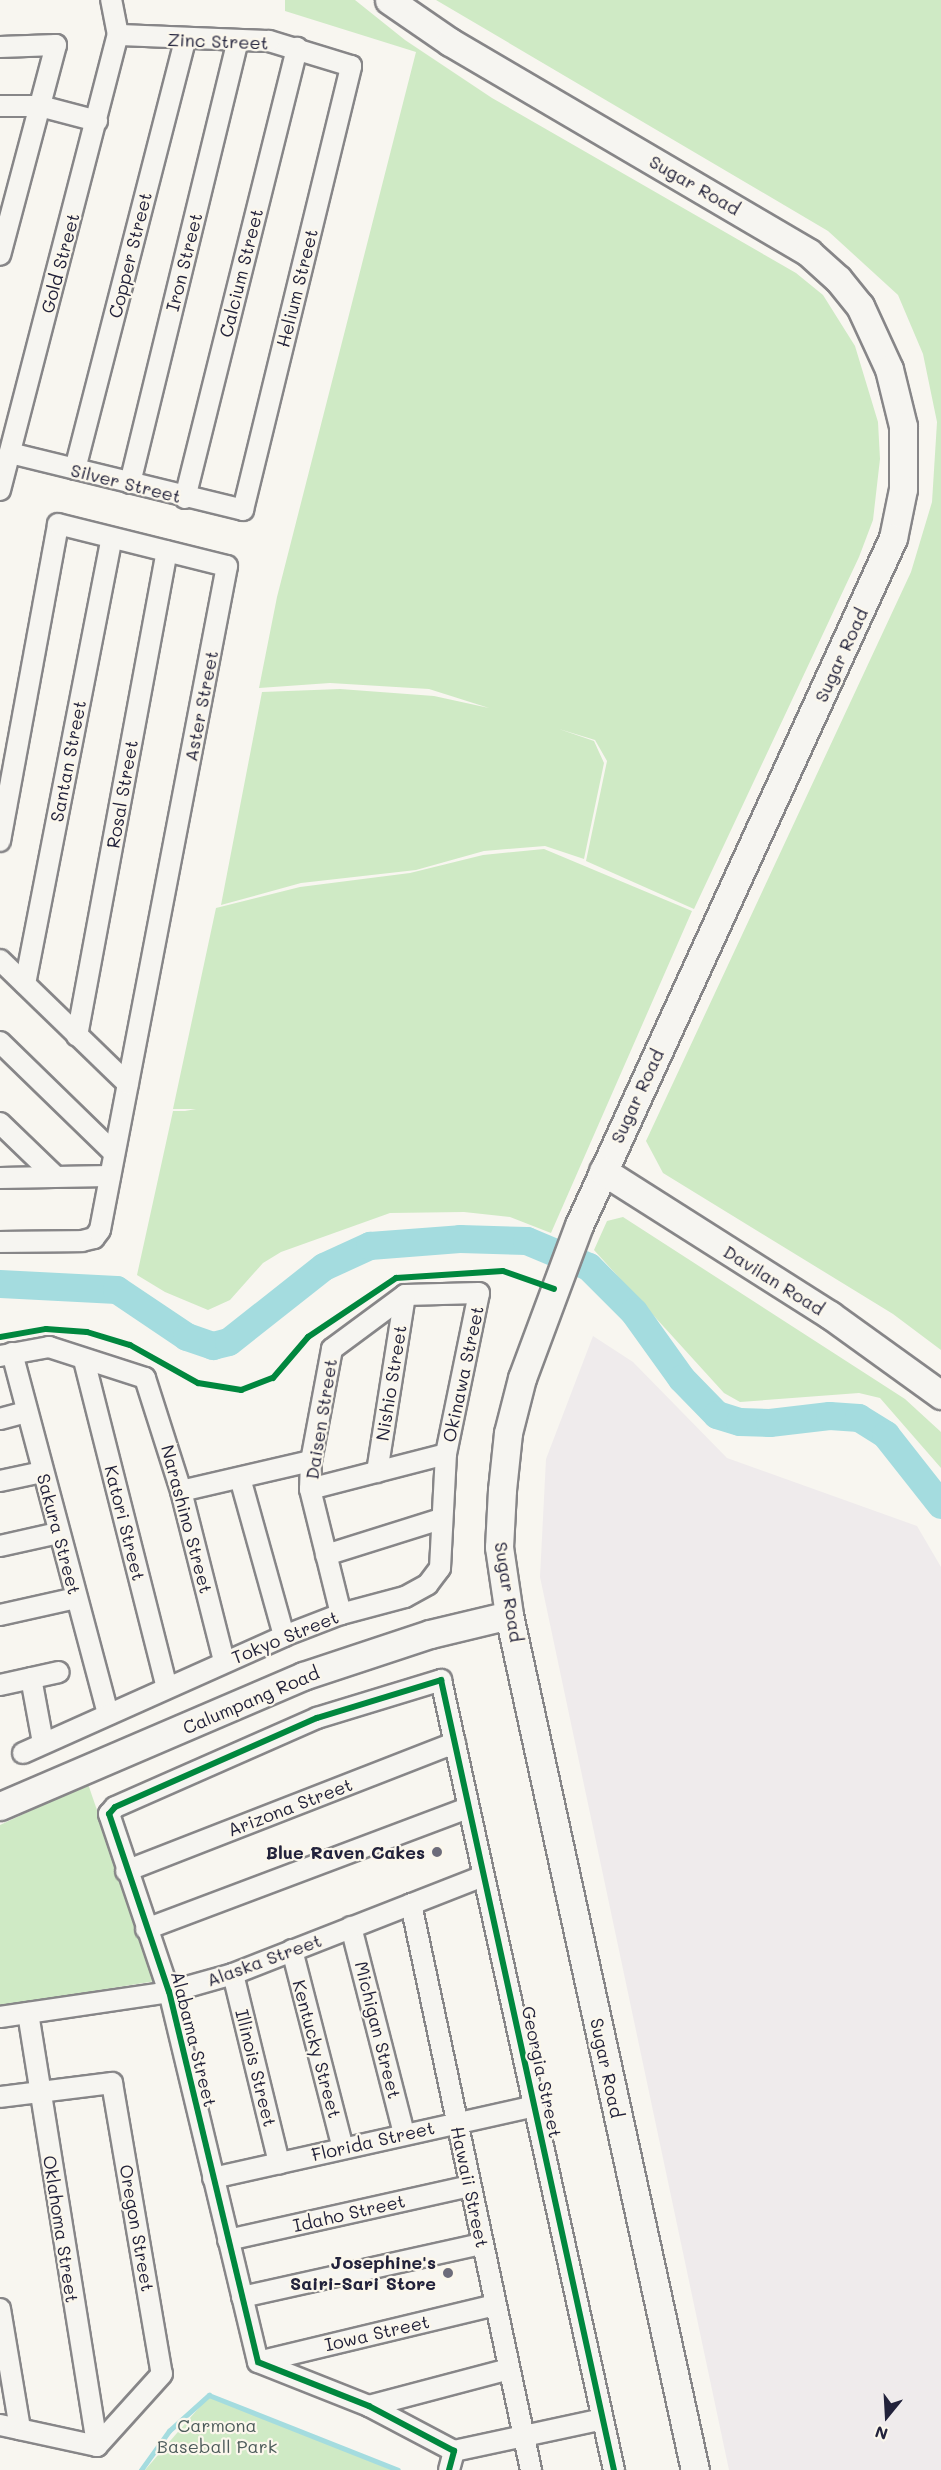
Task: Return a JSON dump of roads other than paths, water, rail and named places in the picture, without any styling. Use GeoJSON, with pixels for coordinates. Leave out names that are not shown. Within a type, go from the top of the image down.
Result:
{"type":"FeatureCollection","features":[{"type":"Feature","properties":{"kind":"main road","name":"Sugar Road"},"geometry":{"type":"LineString","coordinates":[[389,0],[450,42],[809,253],[838,279],[860,306],[889,369],[903,426],[903,489],[883,565],[579,1225],[556,1281],[522,1378],[508,1433],[499,1546],[509,1615],[695,2470]]}},
{"type":"Feature","properties":{"kind":"main road","name":"Davilan Road"},"geometry":{"type":"LineString","coordinates":[[603,1171],[830,1315],[941,1395]]}},
{"type":"Feature","properties":{"kind":"main road","name":"Calumpang Road"},"geometry":{"type":"LineString","coordinates":[[0,1806],[303,1676],[430,1634],[509,1615]]}},
{"type":"Feature","properties":{"kind":"street"},"geometry":{"type":"LineString","coordinates":[[111,0],[118,35]]}},
{"type":"Feature","properties":{"kind":"street","name":"Zinc Street"},"geometry":{"type":"LineString","coordinates":[[118,35],[185,40],[269,40],[351,66]]}},
{"type":"Feature","properties":{"kind":"street","name":"Gold Street"},"geometry":{"type":"LineString","coordinates":[[0,490],[118,35]]}},
{"type":"Feature","properties":{"kind":"street","name":"Copper Street"},"geometry":{"type":"LineString","coordinates":[[75,469],[185,40]]}},
{"type":"Feature","properties":{"kind":"street","name":"Iron Street"},"geometry":{"type":"LineString","coordinates":[[130,483],[238,40]]}},
{"type":"Feature","properties":{"kind":"street"},"geometry":{"type":"LineString","coordinates":[[0,47],[56,45],[0,255]]}},
{"type":"Feature","properties":{"kind":"street","name":"Calcium Street"},"geometry":{"type":"LineString","coordinates":[[185,498],[297,48]]}},
{"type":"Feature","properties":{"kind":"street","name":"Helium Street"},"geometry":{"type":"LineString","coordinates":[[243,510],[351,66]]}},
{"type":"Feature","properties":{"kind":"street"},"geometry":{"type":"LineString","coordinates":[[0,106],[39,106],[97,121]]}},
{"type":"Feature","properties":{"kind":"street","name":"Silver Street"},"geometry":{"type":"LineString","coordinates":[[10,453],[185,498],[243,510]]}},
{"type":"Feature","properties":{"kind":"street","name":"Aster Street"},"geometry":{"type":"LineString","coordinates":[[0,841],[58,524],[227,566],[100,1230],[94,1238],[0,1242]]}},
{"type":"Feature","properties":{"kind":"street","name":"Santan Street"},"geometry":{"type":"LineString","coordinates":[[25,984],[112,538]]}},
{"type":"Feature","properties":{"kind":"street","name":"Rosal Street"},"geometry":{"type":"LineString","coordinates":[[77,1036],[167,551]]}},
{"type":"Feature","properties":{"kind":"street"},"geometry":{"type":"LineString","coordinates":[[0,960],[128,1084]]}},
{"type":"Feature","properties":{"kind":"street"},"geometry":{"type":"LineString","coordinates":[[0,1042],[114,1153]]}},
{"type":"Feature","properties":{"kind":"street"},"geometry":{"type":"LineString","coordinates":[[0,1123],[55,1176]]}},
{"type":"Feature","properties":{"kind":"street"},"geometry":{"type":"LineString","coordinates":[[0,1178],[110,1176]]}},
{"type":"Feature","properties":{"kind":"street","name":"Okinawa Street"},"geometry":{"type":"LineString","coordinates":[[405,1295],[479,1293],[446,1454]]}},
{"type":"Feature","properties":{"kind":"street","name":"Daisen Street"},"geometry":{"type":"LineString","coordinates":[[341,1614],[310,1489],[311,1461],[332,1349],[405,1295]]}},
{"type":"Feature","properties":{"kind":"street","name":"Nishio Street"},"geometry":{"type":"LineString","coordinates":[[377,1472],[405,1295]]}},
{"type":"Feature","properties":{"kind":"street"},"geometry":{"type":"LineString","coordinates":[[6,1354],[49,1347],[84,1360]]}},
{"type":"Feature","properties":{"kind":"street","name":"Sakura Street"},"geometry":{"type":"LineString","coordinates":[[6,1354],[27,1412],[108,1713]]}},
{"type":"Feature","properties":{"kind":"street","name":"Narashino Street"},"geometry":{"type":"LineString","coordinates":[[84,1360],[145,1378],[181,1491],[224,1661]]}},
{"type":"Feature","properties":{"kind":"street","name":"Katori Street"},"geometry":{"type":"LineString","coordinates":[[84,1360],[167,1687]]}},
{"type":"Feature","properties":{"kind":"street"},"geometry":{"type":"LineString","coordinates":[[0,1419],[27,1412]]}},
{"type":"Feature","properties":{"kind":"street"},"geometry":{"type":"LineString","coordinates":[[310,1489],[446,1454]]}},
{"type":"Feature","properties":{"kind":"street","name":"Tokyo Street"},"geometry":{"type":"LineString","coordinates":[[23,1753],[224,1661],[341,1614],[405,1597],[428,1584],[440,1568],[446,1454]]}},
{"type":"Feature","properties":{"kind":"street"},"geometry":{"type":"LineString","coordinates":[[181,1491],[311,1461]]}},
{"type":"Feature","properties":{"kind":"street"},"geometry":{"type":"LineString","coordinates":[[0,1481],[42,1472]]}},
{"type":"Feature","properties":{"kind":"street"},"geometry":{"type":"LineString","coordinates":[[240,1478],[284,1636]]}},
{"type":"Feature","properties":{"kind":"street"},"geometry":{"type":"LineString","coordinates":[[326,1555],[441,1519]]}},
{"type":"Feature","properties":{"kind":"street"},"geometry":{"type":"LineString","coordinates":[[0,1546],[58,1533]]}},
{"type":"Feature","properties":{"kind":"street"},"geometry":{"type":"LineString","coordinates":[[0,1615],[76,1598]]}},
{"type":"Feature","properties":{"kind":"street"},"geometry":{"type":"LineString","coordinates":[[0,1685],[59,1672]]}},
{"type":"Feature","properties":{"kind":"street"},"geometry":{"type":"LineString","coordinates":[[31,1678],[43,1743]]}},
{"type":"Feature","properties":{"kind":"street","name":"Georgia Street"},"geometry":{"type":"LineString","coordinates":[[441,1680],[614,2470]]}},
{"type":"Feature","properties":{"kind":"street","name":"Alabama Street"},"geometry":{"type":"LineString","coordinates":[[258,2362],[169,1992],[126,1871],[109,1814],[115,1807],[318,1718],[441,1680]]}},
{"type":"Feature","properties":{"kind":"street","name":"Arizona Street"},"geometry":{"type":"LineString","coordinates":[[126,1871],[455,1743]]}},
{"type":"Feature","properties":{"kind":"street"},"geometry":{"type":"LineString","coordinates":[[146,1929],[468,1808]]}},
{"type":"Feature","properties":{"kind":"street","name":"Alaska Street"},"geometry":{"type":"LineString","coordinates":[[0,2017],[169,1992],[233,1974],[483,1876]]}},
{"type":"Feature","properties":{"kind":"street","name":"Hawaii Street"},"geometry":{"type":"LineString","coordinates":[[411,1904],[531,2470]]}},
{"type":"Feature","properties":{"kind":"street","name":"Michigan Street"},"geometry":{"type":"LineString","coordinates":[[351,1927],[404,2134]]}},
{"type":"Feature","properties":{"kind":"street","name":"Kentucky Street"},"geometry":{"type":"LineString","coordinates":[[292,1950],[343,2148]]}},
{"type":"Feature","properties":{"kind":"street","name":"Illinois Street"},"geometry":{"type":"LineString","coordinates":[[233,1974],[279,2163]]}},
{"type":"Feature","properties":{"kind":"street","name":"Oklahoma Street"},"geometry":{"type":"LineString","coordinates":[[28,2013],[97,2446]]}},
{"type":"Feature","properties":{"kind":"street","name":"Oregon Street"},"geometry":{"type":"LineString","coordinates":[[39,2092],[112,2083],[162,2374],[97,2446]]}},
{"type":"Feature","properties":{"kind":"street"},"geometry":{"type":"LineString","coordinates":[[0,2097],[39,2092]]}},
{"type":"Feature","properties":{"kind":"street","name":"Florida Street"},"geometry":{"type":"LineString","coordinates":[[213,2178],[534,2106]]}},
{"type":"Feature","properties":{"kind":"street","name":"Idaho Street"},"geometry":{"type":"LineString","coordinates":[[228,2240],[470,2186]]}},
{"type":"Feature","properties":{"kind":"street"},"geometry":{"type":"LineString","coordinates":[[242,2297],[482,2244]]}},
{"type":"Feature","properties":{"kind":"street","name":"Iowa Street"},"geometry":{"type":"LineString","coordinates":[[258,2362],[495,2305]]}},
{"type":"Feature","properties":{"kind":"street"},"geometry":{"type":"LineString","coordinates":[[0,2309],[20,2429]]}},
{"type":"Feature","properties":{"kind":"street"},"geometry":{"type":"LineString","coordinates":[[258,2362],[369,2406],[454,2451],[603,2419]]}},
{"type":"Feature","properties":{"kind":"street"},"geometry":{"type":"LineString","coordinates":[[369,2406],[509,2369]]}},
{"type":"Feature","properties":{"kind":"street"},"geometry":{"type":"LineString","coordinates":[[0,2425],[97,2446]]}},
{"type":"Feature","properties":{"kind":"street"},"geometry":{"type":"LineString","coordinates":[[449,2470],[454,2451]]}},
{"type":"Feature","properties":{"kind":"waterway"},"geometry":{"type":"LineString","coordinates":[[0,1284],[117,1290],[187,1337],[213,1346],[229,1342],[324,1267],[370,1246],[460,1239],[527,1241],[589,1267],[634,1312],[682,1379],[717,1415],[740,1422],[770,1423],[830,1416],[859,1418],[886,1435],[941,1505]]}},
{"type":"Feature","properties":{"kind":"waterway"},"geometry":{"type":"LineString","coordinates":[[141,2470],[169,2431],[209,2395],[398,2470]]}},
{"type":"Feature","properties":{"kind":"place","name":"Blue Raven Cakes"},"geometry":{"type":"Point","coordinates":[437,1852]}},
{"type":"Feature","properties":{"kind":"place","name":"Josephine's Sairi-Sari Store"},"geometry":{"type":"Point","coordinates":[448,2273]}},
{"type":"Feature","properties":{"kind":"park label","name":"Carmona Baseball Park"},"geometry":{"type":"Point","coordinates":[217,2436]}}]}
